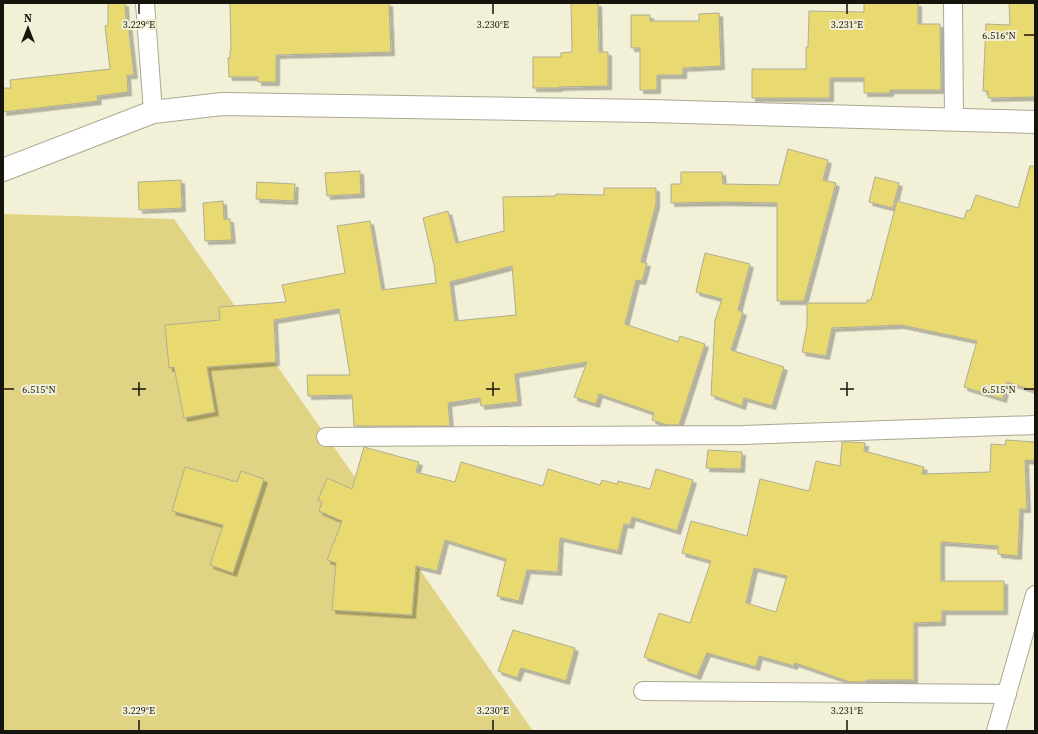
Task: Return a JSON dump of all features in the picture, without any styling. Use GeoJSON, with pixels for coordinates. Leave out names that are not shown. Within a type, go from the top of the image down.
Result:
{"type":"FeatureCollection","features":[{"type":"Feature","properties":{"kind":"street"},"geometry":{"type":"LineString","coordinates":[[145,3],[152,112]]}},
{"type":"Feature","properties":{"kind":"street"},"geometry":{"type":"LineString","coordinates":[[953,3],[954,120]]}},
{"type":"Feature","properties":{"kind":"street"},"geometry":{"type":"LineString","coordinates":[[3,170],[152,112],[222,104],[643,110],[1035,122]]}},
{"type":"Feature","properties":{"kind":"street"},"geometry":{"type":"LineString","coordinates":[[326,437],[743,435],[1035,425]]}},
{"type":"Feature","properties":{"kind":"street"},"geometry":{"type":"LineString","coordinates":[[996,731],[1035,595]]}},
{"type":"Feature","properties":{"kind":"street"},"geometry":{"type":"LineString","coordinates":[[643,691],[1007,694]]}},
{"type":"Feature","properties":{"kind":"shaded area"},"geometry":{"type":"Polygon","coordinates":[[[3,214],[174,219],[533,731],[3,731],[3,214]]]}},
{"type":"Feature","properties":{"kind":"building"},"geometry":{"type":"Polygon","coordinates":[[[108,3],[125,3],[126,23],[128,23],[134,75],[127,75],[128,92],[97,96],[98,101],[3,112],[3,88],[11,88],[10,80],[110,69],[105,26],[108,25],[108,3]]]}},
{"type":"Feature","properties":{"kind":"building"},"geometry":{"type":"Polygon","coordinates":[[[230,3],[389,3],[391,52],[276,55],[276,82],[258,82],[258,77],[229,77],[228,58],[230,58],[231,50],[230,3]]]}},
{"type":"Feature","properties":{"kind":"building"},"geometry":{"type":"Polygon","coordinates":[[[571,3],[598,3],[599,52],[608,52],[608,86],[533,88],[533,57],[561,57],[561,53],[572,52],[571,3]]]}},
{"type":"Feature","properties":{"kind":"building"},"geometry":{"type":"Polygon","coordinates":[[[864,3],[918,3],[918,24],[940,24],[941,90],[890,90],[890,93],[864,93],[864,78],[830,78],[830,98],[752,98],[752,69],[806,69],[809,11],[864,12],[864,3]]]}},
{"type":"Feature","properties":{"kind":"building"},"geometry":{"type":"Polygon","coordinates":[[[1009,3],[1035,3],[1035,97],[988,98],[988,91],[983,91],[986,24],[1010,25],[1009,3]]]}},
{"type":"Feature","properties":{"kind":"building"},"geometry":{"type":"Polygon","coordinates":[[[719,13],[721,66],[683,68],[683,75],[657,75],[657,90],[640,90],[640,48],[631,48],[631,15],[650,15],[650,21],[699,21],[699,14],[719,13]]]}},
{"type":"Feature","properties":{"kind":"building"},"geometry":{"type":"Polygon","coordinates":[[[788,149],[828,160],[823,180],[836,183],[804,301],[777,301],[777,203],[671,203],[671,184],[681,184],[681,172],[722,172],[723,184],[779,185],[788,149]]]}},
{"type":"Feature","properties":{"kind":"building"},"geometry":{"type":"Polygon","coordinates":[[[1030,166],[1035,166],[1035,391],[1007,382],[1003,399],[964,387],[977,341],[901,325],[832,328],[826,356],[802,352],[807,326],[807,303],[867,303],[867,300],[871,300],[897,201],[964,219],[967,210],[970,211],[976,195],[1018,208],[1030,166]]]}},
{"type":"Feature","properties":{"kind":"building"},"geometry":{"type":"Polygon","coordinates":[[[360,171],[361,194],[327,196],[325,173],[360,171]]]}},
{"type":"Feature","properties":{"kind":"building"},"geometry":{"type":"Polygon","coordinates":[[[875,177],[899,183],[893,208],[869,202],[875,177]]]}},
{"type":"Feature","properties":{"kind":"building"},"geometry":{"type":"Polygon","coordinates":[[[181,180],[182,208],[139,210],[138,182],[181,180]]]}},
{"type":"Feature","properties":{"kind":"building"},"geometry":{"type":"Polygon","coordinates":[[[257,182],[295,184],[294,201],[256,199],[257,182]]]}},
{"type":"Feature","properties":{"kind":"building"},"geometry":{"type":"Polygon","coordinates":[[[604,188],[656,188],[656,204],[641,262],[647,263],[642,281],[636,280],[625,324],[678,342],[680,336],[705,344],[679,425],[667,425],[652,420],[654,413],[599,394],[596,404],[574,397],[587,362],[515,374],[518,402],[481,406],[480,398],[448,403],[450,426],[354,426],[352,395],[308,396],[307,375],[350,375],[339,309],[274,320],[276,362],[207,367],[215,412],[184,418],[174,367],[169,368],[165,325],[220,320],[219,307],[286,302],[282,285],[345,273],[337,226],[370,221],[382,290],[436,283],[434,265],[423,218],[448,211],[456,243],[504,231],[503,197],[556,196],[556,194],[604,195],[604,188]],[[512,266],[450,282],[455,321],[516,315],[512,266]]]}},
{"type":"Feature","properties":{"kind":"building"},"geometry":{"type":"Polygon","coordinates":[[[223,201],[224,219],[230,219],[232,240],[205,241],[203,203],[223,201]]]}},
{"type":"Feature","properties":{"kind":"building"},"geometry":{"type":"Polygon","coordinates":[[[705,253],[750,264],[738,310],[743,312],[731,350],[784,367],[772,406],[744,398],[742,406],[711,395],[715,320],[722,299],[696,292],[705,253]]]}},
{"type":"Feature","properties":{"kind":"building"},"geometry":{"type":"Polygon","coordinates":[[[1006,440],[1035,442],[1035,461],[1025,460],[1027,509],[1020,509],[1018,556],[998,554],[998,546],[941,542],[941,581],[1004,581],[1004,611],[942,611],[942,622],[914,623],[914,680],[866,680],[865,682],[850,682],[795,663],[794,666],[759,656],[756,667],[707,653],[697,676],[644,657],[659,613],[690,623],[711,561],[682,553],[691,521],[747,536],[760,479],[809,491],[816,461],[840,466],[842,442],[865,443],[864,451],[924,467],[922,474],[990,472],[991,444],[1005,445],[1006,440]],[[754,568],[746,603],[776,612],[787,576],[754,568]]]}},
{"type":"Feature","properties":{"kind":"building"},"geometry":{"type":"Polygon","coordinates":[[[364,447],[419,462],[416,472],[455,482],[461,462],[543,486],[548,469],[600,485],[602,480],[617,484],[618,481],[650,489],[656,469],[693,480],[677,531],[632,517],[630,525],[624,524],[618,551],[560,538],[558,572],[527,570],[519,601],[497,596],[506,559],[445,540],[437,571],[416,566],[412,615],[332,610],[336,563],[327,560],[342,521],[319,511],[322,502],[318,500],[327,478],[352,489],[364,447]]]}},
{"type":"Feature","properties":{"kind":"building"},"geometry":{"type":"Polygon","coordinates":[[[708,450],[742,452],[741,469],[706,468],[708,450]]]}},
{"type":"Feature","properties":{"kind":"building"},"geometry":{"type":"Polygon","coordinates":[[[185,467],[237,482],[241,471],[264,479],[233,573],[210,565],[223,525],[172,511],[185,467]]]}},
{"type":"Feature","properties":{"kind":"building"},"geometry":{"type":"Polygon","coordinates":[[[513,630],[575,648],[566,681],[521,668],[517,678],[498,671],[513,630]]]}}]}
